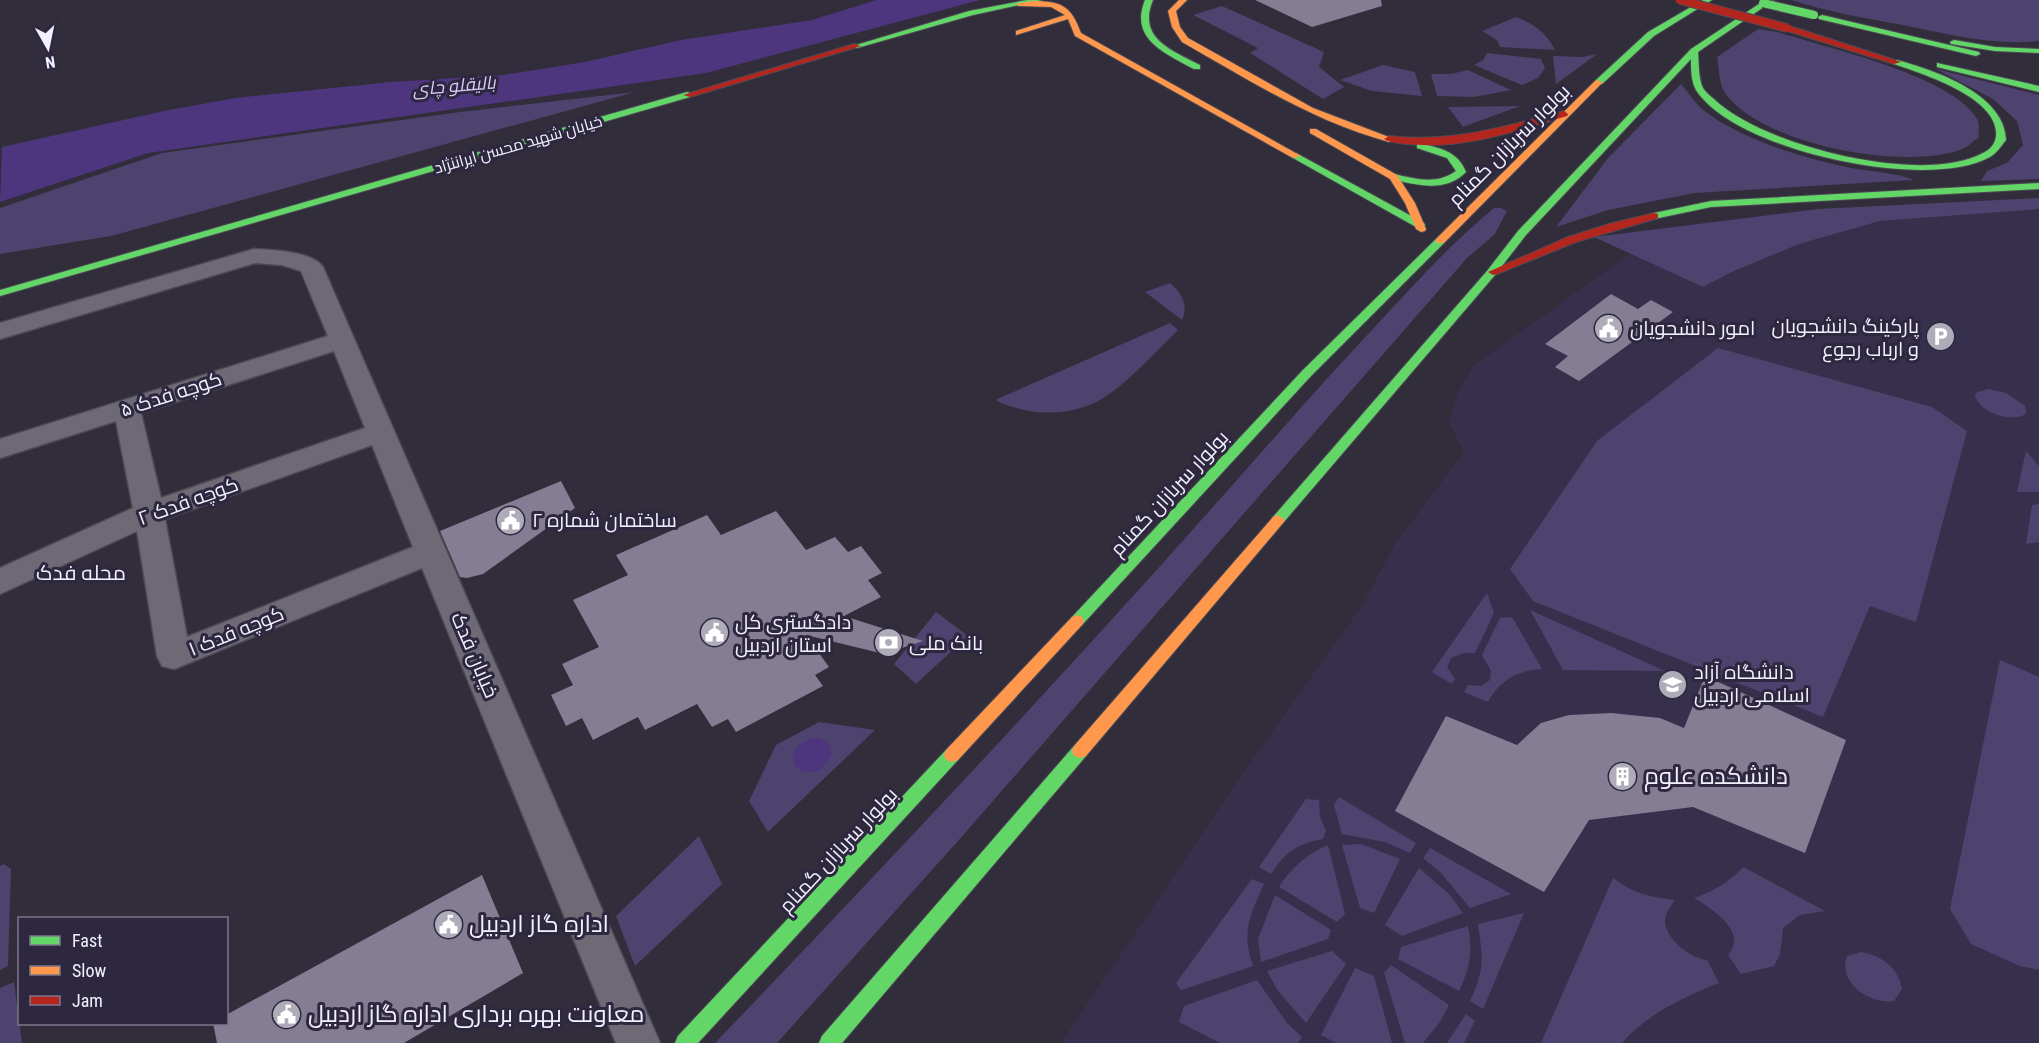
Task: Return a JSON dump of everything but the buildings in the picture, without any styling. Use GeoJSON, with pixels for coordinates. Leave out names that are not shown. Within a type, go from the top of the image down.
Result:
{"type":"FeatureCollection","features":[{"type":"Feature","properties":{"kind":"main road","name":"خیابان شهید محسن ایراننژاد"},"geometry":{"type":"LineString","coordinates":[[0,293],[972,13],[1038,0]]}},
{"type":"Feature","properties":{"kind":"main road"},"geometry":{"type":"LineString","coordinates":[[1149,0],[1143,6],[1142,15],[1146,29],[1156,44],[1213,76]]}},
{"type":"Feature","properties":{"kind":"main road"},"geometry":{"type":"LineString","coordinates":[[1183,0],[1172,11],[1172,19],[1175,30],[1185,40],[1335,122],[1451,157],[1457,161],[1461,172],[1450,180],[1440,183],[1394,177],[1302,125]]}},
{"type":"Feature","properties":{"kind":"main road"},"geometry":{"type":"LineString","coordinates":[[1660,0],[1683,6],[1704,3]]}},
{"type":"Feature","properties":{"kind":"main road"},"geometry":{"type":"LineString","coordinates":[[1680,0],[2039,89]]}},
{"type":"Feature","properties":{"kind":"main road"},"geometry":{"type":"LineString","coordinates":[[1750,0],[2016,64]]}},
{"type":"Feature","properties":{"kind":"main road"},"geometry":{"type":"LineString","coordinates":[[829,1043],[1491,273],[1522,233],[1694,51],[1770,0]]}},
{"type":"Feature","properties":{"kind":"main road","name":"بولوار سربازان گمنام"},"geometry":{"type":"LineString","coordinates":[[685,1043],[1307,373],[1568,112],[1651,34],[1704,3]]}},
{"type":"Feature","properties":{"kind":"main road"},"geometry":{"type":"LineString","coordinates":[[1019,4],[1054,5],[1071,16],[1078,34],[1419,225]]}},
{"type":"Feature","properties":{"kind":"main road"},"geometry":{"type":"LineString","coordinates":[[1814,15],[1986,47],[2039,51]]}},
{"type":"Feature","properties":{"kind":"main road"},"geometry":{"type":"LineString","coordinates":[[1019,33],[1071,16]]}},
{"type":"Feature","properties":{"kind":"main road"},"geometry":{"type":"LineString","coordinates":[[1694,51],[1700,90],[1718,110],[1752,130],[1798,148],[1852,161],[1906,167],[1953,165],[1986,156],[2001,140],[1998,120],[1978,100],[1945,80],[1903,64],[1787,28]]}},
{"type":"Feature","properties":{"kind":"main road"},"geometry":{"type":"LineString","coordinates":[[1185,94],[1204,87]]}},
{"type":"Feature","properties":{"kind":"main road"},"geometry":{"type":"LineString","coordinates":[[1406,142],[1461,140],[1499,134],[1568,112]]}},
{"type":"Feature","properties":{"kind":"main road"},"geometry":{"type":"LineString","coordinates":[[1394,177],[1410,203],[1428,254]]}},
{"type":"Feature","properties":{"kind":"main road"},"geometry":{"type":"LineString","coordinates":[[1491,273],[1543,250],[1628,221],[1711,204],[2039,186]]}},
{"type":"Feature","properties":{"kind":"street","name":"خیابان فدک"},"geometry":{"type":"LineString","coordinates":[[0,331],[254,256],[285,258],[311,267],[638,1043]]}},
{"type":"Feature","properties":{"kind":"street","name":"کوچه فدک ۵"},"geometry":{"type":"LineString","coordinates":[[0,449],[342,340]]}},
{"type":"Feature","properties":{"kind":"street","name":"کوچه فدک ۱"},"geometry":{"type":"LineString","coordinates":[[127,409],[149,513],[174,656],[431,552]]}},
{"type":"Feature","properties":{"kind":"street","name":"کوچه فدک ۲"},"geometry":{"type":"LineString","coordinates":[[0,582],[149,513],[381,432]]}},
{"type":"Feature","properties":{"kind":"shaded area"},"geometry":{"type":"Polygon","coordinates":[[[1791,0],[2039,0],[2039,41],[2005,42],[1971,38],[1847,14],[1791,0]]]}},
{"type":"Feature","properties":{"kind":"shaded area"},"geometry":{"type":"Polygon","coordinates":[[[1222,6],[1324,52],[1319,67],[1344,87],[1323,99],[1250,53],[1258,48],[1193,15],[1222,6]]]}},
{"type":"Feature","properties":{"kind":"shaded area"},"geometry":{"type":"Polygon","coordinates":[[[1516,17],[1539,30],[1555,50],[1500,47],[1497,40],[1482,31],[1516,17]]]}},
{"type":"Feature","properties":{"kind":"shaded area"},"geometry":{"type":"Polygon","coordinates":[[[1758,29],[1777,32],[1886,65],[1942,89],[1963,104],[1977,119],[1979,137],[1960,150],[1935,155],[1904,157],[1835,148],[1800,139],[1769,127],[1743,111],[1725,93],[1720,81],[1717,57],[1758,29]]]}},
{"type":"Feature","properties":{"kind":"shaded area"},"geometry":{"type":"Polygon","coordinates":[[[1487,53],[1541,59],[1545,68],[1538,78],[1522,85],[1474,65],[1483,60],[1487,53]]]}},
{"type":"Feature","properties":{"kind":"shaded area"},"geometry":{"type":"Polygon","coordinates":[[[1597,54],[1556,84],[1553,56],[1583,57],[1597,54]]]}},
{"type":"Feature","properties":{"kind":"shaded area"},"geometry":{"type":"Polygon","coordinates":[[[1383,65],[1415,72],[1422,96],[1372,91],[1340,80],[1383,65]]]}},
{"type":"Feature","properties":{"kind":"shaded area"},"geometry":{"type":"Polygon","coordinates":[[[1936,69],[2039,95],[2039,179],[1981,181],[1987,171],[2007,163],[2023,145],[2017,121],[1993,99],[1936,69]]]}},
{"type":"Feature","properties":{"kind":"shaded area"},"geometry":{"type":"Polygon","coordinates":[[[1468,70],[1511,90],[1474,97],[1437,96],[1431,74],[1451,74],[1468,70]]]}},
{"type":"Feature","properties":{"kind":"shaded area"},"geometry":{"type":"Polygon","coordinates":[[[1681,84],[1706,112],[1756,140],[1815,159],[1914,180],[1695,193],[1608,210],[1556,227],[1608,158],[1681,84]]]}},
{"type":"Feature","properties":{"kind":"shaded area"},"geometry":{"type":"Polygon","coordinates":[[[635,92],[111,236],[0,254],[0,208],[162,153],[460,112],[635,92]]]}},
{"type":"Feature","properties":{"kind":"shaded area"},"geometry":{"type":"Polygon","coordinates":[[[1520,106],[1463,127],[1448,107],[1520,106]]]}},
{"type":"Feature","properties":{"kind":"shaded area"},"geometry":{"type":"Polygon","coordinates":[[[2039,198],[2039,209],[1880,221],[1799,244],[1734,271],[1703,287],[1594,237],[1818,209],[2039,198]]]}},
{"type":"Feature","properties":{"kind":"shaded area"},"geometry":{"type":"Polygon","coordinates":[[[1494,208],[1507,211],[1495,234],[1467,258],[958,841],[777,1043],[715,1043],[1013,727],[1410,289],[1494,208]]]}},
{"type":"Feature","properties":{"kind":"shaded area","name":"دانشگاه آزاد اسلامی اردبیل"},"geometry":{"type":"Polygon","coordinates":[[[2039,209],[2039,1043],[1061,1043],[1250,763],[1363,604],[1395,544],[1464,452],[1449,423],[1458,392],[1473,366],[1630,254],[1703,287],[1734,271],[1799,244],[1881,221],[2039,209]]]}},
{"type":"Feature","properties":{"kind":"shaded area"},"geometry":{"type":"Polygon","coordinates":[[[1170,283],[1183,299],[1185,309],[1182,320],[1145,292],[1170,283]]]}},
{"type":"Feature","properties":{"kind":"shaded area"},"geometry":{"type":"Polygon","coordinates":[[[1170,323],[1178,330],[1127,380],[1094,403],[1070,411],[1044,412],[1019,409],[995,400],[1170,323]]]}},
{"type":"Feature","properties":{"kind":"shaded area"},"geometry":{"type":"Polygon","coordinates":[[[1718,348],[1932,407],[1967,431],[1916,622],[1870,606],[1823,717],[1533,601],[1510,569],[1597,441],[1718,348]]]}},
{"type":"Feature","properties":{"kind":"shaded area"},"geometry":{"type":"Polygon","coordinates":[[[1989,389],[2006,393],[2025,406],[2026,414],[2020,417],[2004,417],[1983,407],[1975,395],[1977,392],[1989,389]]]}},
{"type":"Feature","properties":{"kind":"shaded area"},"geometry":{"type":"Polygon","coordinates":[[[2026,451],[2039,466],[2039,492],[2017,492],[2026,451]]]}},
{"type":"Feature","properties":{"kind":"shaded area"},"geometry":{"type":"Polygon","coordinates":[[[2039,504],[2039,542],[2026,544],[2032,505],[2039,504]]]}},
{"type":"Feature","properties":{"kind":"shaded area"},"geometry":{"type":"Polygon","coordinates":[[[1487,593],[1494,613],[1475,653],[1464,653],[1451,658],[1447,667],[1455,679],[1452,684],[1432,672],[1487,593]]]}},
{"type":"Feature","properties":{"kind":"shaded area"},"geometry":{"type":"Polygon","coordinates":[[[1530,610],[1665,671],[1563,670],[1530,610]]]}},
{"type":"Feature","properties":{"kind":"shaded area"},"geometry":{"type":"Polygon","coordinates":[[[936,612],[968,636],[916,684],[894,664],[936,612]]]}},
{"type":"Feature","properties":{"kind":"shaded area"},"geometry":{"type":"Polygon","coordinates":[[[1512,617],[1542,669],[1517,674],[1510,678],[1498,688],[1488,702],[1464,692],[1468,685],[1481,686],[1490,680],[1491,671],[1482,655],[1500,618],[1512,617]]]}},
{"type":"Feature","properties":{"kind":"shaded area"},"geometry":{"type":"Polygon","coordinates":[[[2000,660],[2039,677],[2039,970],[2020,966],[1971,944],[1950,909],[2000,660]]]}},
{"type":"Feature","properties":{"kind":"shaded area"},"geometry":{"type":"Polygon","coordinates":[[[819,722],[875,730],[768,832],[749,801],[776,745],[819,722]]]}},
{"type":"Feature","properties":{"kind":"shaded area"},"geometry":{"type":"Polygon","coordinates":[[[1339,797],[1416,843],[1410,853],[1385,842],[1342,834],[1334,805],[1339,797]]]}},
{"type":"Feature","properties":{"kind":"shaded area"},"geometry":{"type":"Polygon","coordinates":[[[1306,799],[1319,800],[1320,817],[1326,831],[1323,839],[1305,843],[1292,850],[1271,874],[1259,867],[1306,799]]]}},
{"type":"Feature","properties":{"kind":"shaded area"},"geometry":{"type":"Polygon","coordinates":[[[699,836],[722,884],[635,966],[616,916],[699,836]]]}},
{"type":"Feature","properties":{"kind":"shaded area"},"geometry":{"type":"Polygon","coordinates":[[[1361,844],[1400,859],[1374,913],[1360,908],[1342,845],[1361,844]]]}},
{"type":"Feature","properties":{"kind":"shaded area"},"geometry":{"type":"Polygon","coordinates":[[[1328,845],[1345,914],[1337,922],[1279,887],[1300,862],[1328,845]]]}},
{"type":"Feature","properties":{"kind":"shaded area"},"geometry":{"type":"Polygon","coordinates":[[[1430,848],[1511,894],[1470,908],[1441,873],[1423,858],[1430,848]]]}},
{"type":"Feature","properties":{"kind":"shaded area"},"geometry":{"type":"Polygon","coordinates":[[[4,864],[11,869],[8,966],[0,970],[0,866],[4,864]]]}},
{"type":"Feature","properties":{"kind":"shaded area"},"geometry":{"type":"Polygon","coordinates":[[[1743,867],[1825,911],[1800,915],[1783,928],[1780,954],[1774,966],[1741,974],[1728,955],[1734,938],[1731,929],[1718,914],[1694,898],[1720,886],[1743,867]]]}},
{"type":"Feature","properties":{"kind":"shaded area"},"geometry":{"type":"Polygon","coordinates":[[[1419,868],[1449,894],[1463,913],[1402,936],[1385,925],[1419,868]]]}},
{"type":"Feature","properties":{"kind":"shaded area"},"geometry":{"type":"Polygon","coordinates":[[[1613,878],[1642,894],[1675,900],[1665,919],[1670,936],[1687,952],[1707,960],[1719,983],[1680,1000],[1654,1015],[1622,1043],[1541,1043],[1613,878]]]}},
{"type":"Feature","properties":{"kind":"shaded area"},"geometry":{"type":"Polygon","coordinates":[[[1252,879],[1264,884],[1249,924],[1249,955],[1253,966],[1181,990],[1176,983],[1252,879]]]}},
{"type":"Feature","properties":{"kind":"shaded area"},"geometry":{"type":"Polygon","coordinates":[[[1275,895],[1331,930],[1328,939],[1261,962],[1258,939],[1275,895]]]}},
{"type":"Feature","properties":{"kind":"shaded area"},"geometry":{"type":"Polygon","coordinates":[[[1524,913],[1483,1009],[1470,1001],[1482,964],[1478,924],[1524,913]]]}},
{"type":"Feature","properties":{"kind":"shaded area"},"geometry":{"type":"Polygon","coordinates":[[[1468,926],[1470,959],[1459,991],[1398,959],[1401,947],[1468,926]]]}},
{"type":"Feature","properties":{"kind":"shaded area"},"geometry":{"type":"Polygon","coordinates":[[[1332,951],[1346,964],[1306,1023],[1278,991],[1267,971],[1332,951]]]}},
{"type":"Feature","properties":{"kind":"shaded area"},"geometry":{"type":"Polygon","coordinates":[[[1861,952],[1882,959],[1893,969],[1902,989],[1894,1001],[1866,996],[1851,983],[1845,966],[1847,956],[1861,952]]]}},
{"type":"Feature","properties":{"kind":"shaded area"},"geometry":{"type":"Polygon","coordinates":[[[1391,965],[1449,1005],[1440,1022],[1423,1043],[1405,1043],[1384,973],[1391,965]]]}},
{"type":"Feature","properties":{"kind":"shaded area"},"geometry":{"type":"Polygon","coordinates":[[[1355,968],[1374,976],[1392,1043],[1336,1043],[1321,1035],[1355,968]]]}},
{"type":"Feature","properties":{"kind":"shaded area"},"geometry":{"type":"Polygon","coordinates":[[[1257,980],[1287,1023],[1302,1037],[1298,1043],[1220,1043],[1179,1022],[1184,1006],[1257,980]]]}},
{"type":"Feature","properties":{"kind":"shaded area"},"geometry":{"type":"Polygon","coordinates":[[[14,982],[22,1043],[0,1043],[0,988],[14,982]]]}},
{"type":"Feature","properties":{"kind":"shaded area"},"geometry":{"type":"Polygon","coordinates":[[[1466,1014],[1475,1021],[1464,1043],[1447,1043],[1466,1014]]]}},
{"type":"Feature","properties":{"kind":"water","name":"بالیقلو چای"},"geometry":{"type":"Polygon","coordinates":[[[876,0],[980,0],[706,73],[148,153],[0,202],[2,147],[164,111],[235,98],[391,82],[504,75],[585,62],[681,40],[812,20],[876,0]]]}},
{"type":"Feature","properties":{"kind":"water"},"geometry":{"type":"Polygon","coordinates":[[[812,738],[819,738],[829,744],[832,755],[821,770],[806,772],[794,764],[793,753],[800,744],[812,738]]]}},
{"type":"Feature","properties":{"kind":"traffic: fast"},"geometry":{"type":"LineString","coordinates":[[857,46],[972,13],[1038,0]]}},
{"type":"Feature","properties":{"kind":"traffic: fast"},"geometry":{"type":"LineString","coordinates":[[1149,0],[1144,12],[1144,23],[1148,33],[1165,49],[1197,67]]}},
{"type":"Feature","properties":{"kind":"traffic: fast"},"geometry":{"type":"LineString","coordinates":[[1599,82],[1651,34],[1708,0]]}},
{"type":"Feature","properties":{"kind":"traffic: fast"},"geometry":{"type":"LineString","coordinates":[[1278,520],[1491,273],[1522,233],[1694,51],[1770,0]]}},
{"type":"Feature","properties":{"kind":"traffic: fast"},"geometry":{"type":"LineString","coordinates":[[1763,3],[1814,15]]}},
{"type":"Feature","properties":{"kind":"traffic: fast"},"geometry":{"type":"LineString","coordinates":[[1822,17],[1976,54]]}},
{"type":"Feature","properties":{"kind":"traffic: fast"},"geometry":{"type":"LineString","coordinates":[[1954,42],[1995,49],[2039,51]]}},
{"type":"Feature","properties":{"kind":"traffic: fast"},"geometry":{"type":"LineString","coordinates":[[1694,51],[1696,77],[1701,91],[1723,112],[1755,130],[1793,146],[1878,165],[1919,167],[1956,165],[1985,156],[1994,149],[2001,140],[2000,126],[1990,110],[1980,101],[1953,84],[1897,62]]}},
{"type":"Feature","properties":{"kind":"traffic: fast"},"geometry":{"type":"LineString","coordinates":[[1940,65],[2039,89]]}},
{"type":"Feature","properties":{"kind":"traffic: fast"},"geometry":{"type":"LineString","coordinates":[[0,293],[687,95]]}},
{"type":"Feature","properties":{"kind":"traffic: fast"},"geometry":{"type":"LineString","coordinates":[[1394,177],[1438,183],[1454,178],[1461,172],[1455,160],[1450,156],[1420,146]]}},
{"type":"Feature","properties":{"kind":"traffic: fast"},"geometry":{"type":"LineString","coordinates":[[1296,156],[1420,225]]}},
{"type":"Feature","properties":{"kind":"traffic: fast"},"geometry":{"type":"LineString","coordinates":[[1654,216],[1711,204],[2039,186]]}},
{"type":"Feature","properties":{"kind":"traffic: fast"},"geometry":{"type":"LineString","coordinates":[[1077,621],[1307,373],[1440,241]]}},
{"type":"Feature","properties":{"kind":"traffic: fast"},"geometry":{"type":"LineString","coordinates":[[829,1043],[1080,751]]}},
{"type":"Feature","properties":{"kind":"traffic: fast"},"geometry":{"type":"LineString","coordinates":[[685,1043],[952,755]]}},
{"type":"Feature","properties":{"kind":"traffic: slow"},"geometry":{"type":"LineString","coordinates":[[1183,0],[1172,11],[1176,27],[1185,40],[1310,110],[1389,139]]}},
{"type":"Feature","properties":{"kind":"traffic: slow"},"geometry":{"type":"LineString","coordinates":[[1019,4],[1046,4],[1059,7],[1071,18],[1078,34],[1296,156]]}},
{"type":"Feature","properties":{"kind":"traffic: slow"},"geometry":{"type":"LineString","coordinates":[[1019,33],[1071,16]]}},
{"type":"Feature","properties":{"kind":"traffic: slow"},"geometry":{"type":"LineString","coordinates":[[1440,241],[1599,82]]}},
{"type":"Feature","properties":{"kind":"traffic: slow"},"geometry":{"type":"LineString","coordinates":[[1313,131],[1394,177],[1410,203],[1421,229]]}},
{"type":"Feature","properties":{"kind":"traffic: slow"},"geometry":{"type":"LineString","coordinates":[[1080,751],[1278,520]]}},
{"type":"Feature","properties":{"kind":"traffic: slow"},"geometry":{"type":"LineString","coordinates":[[952,755],[1077,621]]}},
{"type":"Feature","properties":{"kind":"traffic: jam"},"geometry":{"type":"LineString","coordinates":[[1680,0],[1787,28]]}},
{"type":"Feature","properties":{"kind":"traffic: jam"},"geometry":{"type":"LineString","coordinates":[[1787,28],[1897,62]]}},
{"type":"Feature","properties":{"kind":"traffic: jam"},"geometry":{"type":"LineString","coordinates":[[687,95],[857,46]]}},
{"type":"Feature","properties":{"kind":"traffic: jam"},"geometry":{"type":"LineString","coordinates":[[1389,139],[1434,142],[1478,137],[1564,114]]}},
{"type":"Feature","properties":{"kind":"traffic: jam"},"geometry":{"type":"LineString","coordinates":[[1493,272],[1572,240],[1613,226],[1654,216]]}},
{"type":"Feature","properties":{"kind":"place","name":"امور دانشجویان"},"geometry":{"type":"Point","coordinates":[1609,328]}},
{"type":"Feature","properties":{"kind":"place","name":"پارکینگ دانشجویان و ارباب رجوع"},"geometry":{"type":"Point","coordinates":[1940,337]}},
{"type":"Feature","properties":{"kind":"place","name":"ساختمان شماره ۲"},"geometry":{"type":"Point","coordinates":[511,520]}},
{"type":"Feature","properties":{"kind":"place","name":"دادگستری کل استان اردبیل"},"geometry":{"type":"Point","coordinates":[714,633]}},
{"type":"Feature","properties":{"kind":"place","name":"بانک ملی"},"geometry":{"type":"Point","coordinates":[888,643]}},
{"type":"Feature","properties":{"kind":"place","name":"دانشگاه آزاد اسلامی اردبیل"},"geometry":{"type":"Point","coordinates":[1673,684]}},
{"type":"Feature","properties":{"kind":"place","name":"دانشکده علوم"},"geometry":{"type":"Point","coordinates":[1623,776]}},
{"type":"Feature","properties":{"kind":"place","name":"اداره گاز اردبیل"},"geometry":{"type":"Point","coordinates":[448,924]}},
{"type":"Feature","properties":{"kind":"place","name":"معاونت بهره برداری اداره گاز اردبیل"},"geometry":{"type":"Point","coordinates":[287,1014]}},
{"type":"Feature","properties":{"kind":"district","name":"محله فدک"},"geometry":{"type":"Point","coordinates":[81,573]}}]}
